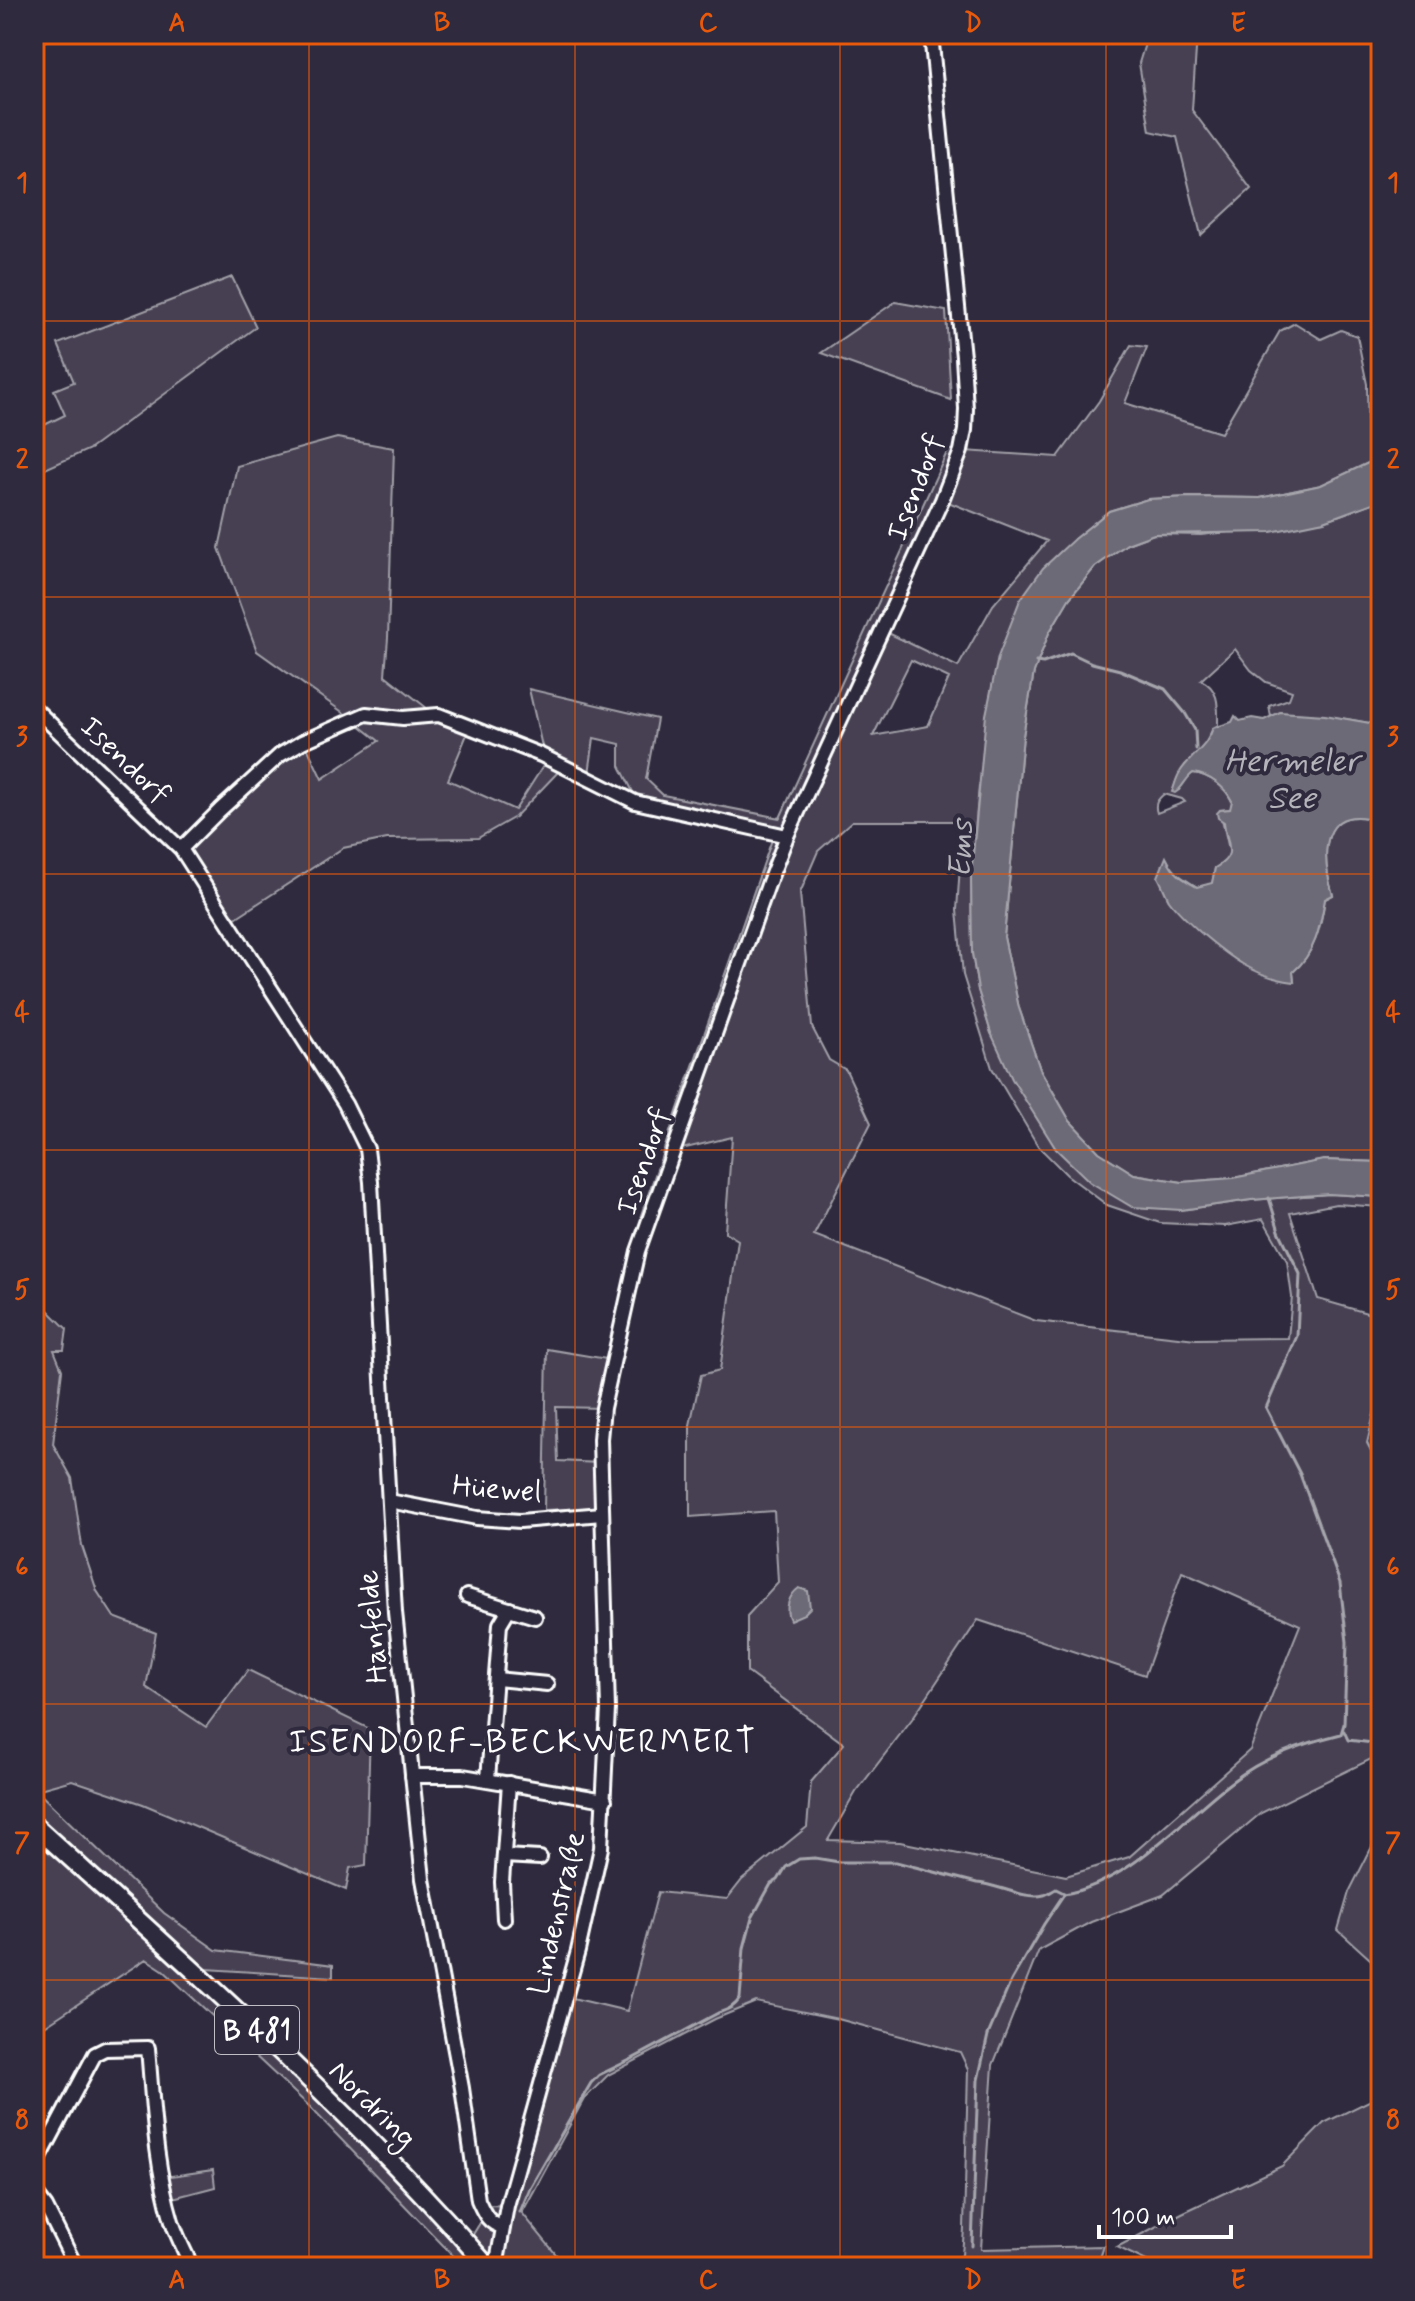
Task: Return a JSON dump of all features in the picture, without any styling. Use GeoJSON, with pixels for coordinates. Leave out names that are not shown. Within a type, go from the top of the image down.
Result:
{"type":"FeatureCollection","features":[{"type":"Feature","properties":{"kind":"main road","name":"Nordring"},"geometry":{"type":"LineString","coordinates":[[34,1825],[334,2103],[405,2175],[488,2267]]}},
{"type":"Feature","properties":{"kind":"street"},"geometry":{"type":"LineString","coordinates":[[34,36],[41,34]]}},
{"type":"Feature","properties":{"kind":"street","name":"Isendorf"},"geometry":{"type":"LineString","coordinates":[[602,1514],[600,1425],[638,1251],[787,836],[942,500],[961,451],[965,430],[963,357],[931,34]]}},
{"type":"Feature","properties":{"kind":"street","name":"Isendorf"},"geometry":{"type":"LineString","coordinates":[[34,708],[181,849],[345,1104],[367,1149]]}},
{"type":"Feature","properties":{"kind":"street"},"geometry":{"type":"LineString","coordinates":[[181,849],[280,755],[366,714],[403,718],[439,715],[541,755],[635,802],[787,836]]}},
{"type":"Feature","properties":{"kind":"street","name":"Hanfelde"},"geometry":{"type":"LineString","coordinates":[[367,1149],[374,1218],[395,1612],[423,1879],[462,2088],[478,2200],[493,2225],[503,2227]]}},
{"type":"Feature","properties":{"kind":"street","name":"Hüewel"},"geometry":{"type":"LineString","coordinates":[[389,1501],[477,1518],[520,1521],[602,1514]]}},
{"type":"Feature","properties":{"kind":"street","name":"Lindenstraße"},"geometry":{"type":"LineString","coordinates":[[496,2267],[527,2129],[596,1877],[601,1848],[608,1709],[602,1514]]}},
{"type":"Feature","properties":{"kind":"street"},"geometry":{"type":"LineString","coordinates":[[467,1596],[535,1617]]}},
{"type":"Feature","properties":{"kind":"street"},"geometry":{"type":"LineString","coordinates":[[488,1779],[500,1624],[509,1609]]}},
{"type":"Feature","properties":{"kind":"street"},"geometry":{"type":"LineString","coordinates":[[497,1679],[547,1684]]}},
{"type":"Feature","properties":{"kind":"street"},"geometry":{"type":"LineString","coordinates":[[412,1776],[488,1779],[605,1800]]}},
{"type":"Feature","properties":{"kind":"street"},"geometry":{"type":"LineString","coordinates":[[504,1919],[502,1882],[509,1783]]}},
{"type":"Feature","properties":{"kind":"street"},"geometry":{"type":"LineString","coordinates":[[504,1856],[540,1858]]}},
{"type":"Feature","properties":{"kind":"street"},"geometry":{"type":"LineString","coordinates":[[34,2169],[95,2054],[105,2049],[148,2048],[161,2178],[173,2224],[192,2267]]}},
{"type":"Feature","properties":{"kind":"street"},"geometry":{"type":"LineString","coordinates":[[34,2191],[46,2207],[76,2267]]}},
{"type":"Feature","properties":{"kind":"shaded area"},"geometry":{"type":"Polygon","coordinates":[[[1148,34],[1197,34],[1192,110],[1251,189],[1201,235],[1177,137],[1150,131],[1139,63],[1148,34]]]}},
{"type":"Feature","properties":{"kind":"shaded area"},"geometry":{"type":"Polygon","coordinates":[[[232,277],[256,327],[90,449],[34,474],[34,430],[65,415],[54,390],[74,382],[58,344],[232,277]]]}},
{"type":"Feature","properties":{"kind":"shaded area"},"geometry":{"type":"Polygon","coordinates":[[[895,302],[946,311],[951,400],[821,353],[895,302]]]}},
{"type":"Feature","properties":{"kind":"shaded area"},"geometry":{"type":"Polygon","coordinates":[[[1295,323],[1321,339],[1341,330],[1357,336],[1367,384],[1368,444],[1381,440],[1381,457],[1321,485],[1260,498],[1148,499],[1109,511],[1074,539],[979,786],[971,876],[972,953],[978,990],[991,1033],[1056,1149],[1181,1210],[1251,1200],[1329,1194],[1381,1197],[1381,1207],[1336,1204],[1290,1213],[1318,1299],[1381,1317],[1381,1397],[1367,1443],[1381,1470],[1381,1762],[1373,1758],[1261,1813],[1163,1895],[1091,1922],[1039,1950],[993,2065],[981,2249],[1104,2246],[1097,2267],[952,2267],[962,2255],[968,2069],[960,2052],[838,2019],[756,2002],[715,2019],[608,2075],[584,2099],[522,2213],[564,2267],[464,2267],[310,2107],[163,1970],[146,1959],[34,2033],[34,1301],[45,1307],[67,1329],[64,1350],[54,1350],[62,1370],[53,1444],[72,1478],[82,1546],[97,1591],[114,1617],[156,1633],[146,1687],[206,1727],[248,1670],[370,1729],[366,1865],[350,1868],[346,1890],[143,1804],[72,1780],[36,1790],[164,1913],[216,1950],[333,1965],[333,1977],[207,1969],[196,1980],[378,2156],[464,2249],[491,2205],[506,2206],[564,1996],[627,2011],[658,1892],[727,1899],[742,1880],[807,1827],[811,1782],[844,1744],[747,1672],[747,1616],[778,1582],[774,1511],[690,1517],[690,1425],[701,1375],[720,1370],[738,1240],[725,1232],[732,1137],[673,1151],[651,1218],[641,1215],[776,828],[635,796],[620,766],[620,744],[594,738],[589,774],[543,751],[529,689],[657,719],[646,779],[663,795],[780,818],[948,450],[1058,457],[1099,401],[1131,345],[1147,347],[1125,403],[1221,433],[1280,331],[1295,323]],[[943,500],[882,630],[958,667],[993,605],[1047,541],[943,500]],[[911,660],[873,736],[928,726],[949,678],[911,660]],[[852,821],[818,851],[800,893],[812,1027],[829,1060],[846,1070],[871,1123],[814,1235],[1036,1321],[1196,1339],[1288,1338],[1292,1297],[1287,1261],[1263,1219],[1225,1226],[1160,1223],[1107,1205],[1067,1175],[1038,1146],[992,1068],[963,975],[957,910],[963,821],[852,821]],[[1182,1572],[1145,1675],[978,1620],[912,1719],[856,1792],[828,1840],[900,1842],[1066,1876],[1129,1857],[1250,1750],[1300,1625],[1182,1572]]]}},
{"type":"Feature","properties":{"kind":"shaded area"},"geometry":{"type":"Polygon","coordinates":[[[337,438],[394,448],[385,675],[442,720],[468,732],[448,780],[515,810],[545,763],[560,770],[515,817],[478,838],[387,839],[343,848],[234,919],[186,849],[272,766],[307,747],[322,779],[379,741],[257,651],[219,548],[237,466],[337,438]]]}},
{"type":"Feature","properties":{"kind":"shaded area"},"geometry":{"type":"Polygon","coordinates":[[[1381,500],[1381,725],[1307,714],[1271,717],[1269,706],[1289,699],[1292,691],[1266,682],[1251,670],[1235,649],[1201,680],[1215,693],[1218,725],[1213,728],[1204,747],[1185,765],[1173,791],[1179,790],[1193,773],[1211,779],[1225,791],[1232,801],[1231,809],[1220,810],[1230,854],[1215,868],[1212,884],[1197,887],[1162,864],[1294,981],[1293,972],[1301,965],[1316,938],[1325,899],[1333,895],[1327,862],[1330,834],[1346,818],[1361,817],[1381,822],[1381,1162],[1324,1160],[1233,1178],[1182,1182],[1134,1174],[1099,1152],[1070,1121],[1040,1069],[1019,1008],[1004,937],[1023,736],[1034,672],[1049,633],[1069,599],[1095,567],[1127,544],[1154,534],[1201,535],[1324,521],[1381,500]],[[1164,794],[1157,802],[1157,813],[1185,802],[1164,794]]]}},
{"type":"Feature","properties":{"kind":"shaded area"},"geometry":{"type":"Polygon","coordinates":[[[547,1349],[613,1360],[603,1408],[556,1407],[558,1461],[600,1463],[602,1508],[544,1510],[547,1349]]]}},
{"type":"Feature","properties":{"kind":"shaded area"},"geometry":{"type":"Polygon","coordinates":[[[1381,1829],[1381,1969],[1338,1930],[1349,1892],[1381,1829]]]}},
{"type":"Feature","properties":{"kind":"shaded area"},"geometry":{"type":"Polygon","coordinates":[[[1381,2095],[1381,2267],[1159,2267],[1117,2247],[1282,2166],[1324,2123],[1381,2095]]]}},
{"type":"Feature","properties":{"kind":"shaded area"},"geometry":{"type":"Polygon","coordinates":[[[213,2170],[215,2187],[169,2199],[164,2177],[213,2170]]]}},
{"type":"Feature","properties":{"kind":"water"},"geometry":{"type":"Polygon","coordinates":[[[1381,457],[1381,500],[1324,521],[1271,532],[1154,534],[1127,544],[1095,567],[1069,599],[1049,633],[1034,672],[1023,736],[1004,937],[1019,1008],[1040,1069],[1070,1121],[1099,1152],[1134,1174],[1182,1182],[1233,1178],[1324,1160],[1381,1162],[1381,1197],[1329,1194],[1251,1200],[1181,1210],[1132,1207],[1090,1182],[1056,1149],[1012,1079],[991,1033],[978,990],[972,953],[971,876],[986,715],[998,657],[1020,600],[1043,568],[1109,511],[1148,499],[1260,498],[1321,485],[1381,457]]]}},
{"type":"Feature","properties":{"kind":"water","name":"Hermeler See"},"geometry":{"type":"Polygon","coordinates":[[[1280,712],[1325,715],[1381,725],[1381,822],[1361,817],[1346,819],[1336,825],[1330,835],[1327,863],[1333,895],[1325,899],[1316,938],[1307,956],[1293,972],[1294,982],[1255,971],[1221,949],[1176,909],[1158,877],[1166,857],[1175,871],[1197,887],[1212,883],[1215,868],[1229,853],[1224,822],[1217,813],[1230,809],[1232,801],[1216,782],[1193,773],[1178,791],[1172,792],[1177,779],[1184,766],[1207,741],[1213,728],[1232,722],[1235,716],[1240,721],[1252,718],[1264,720],[1280,712]]]}},
{"type":"Feature","properties":{"kind":"water"},"geometry":{"type":"Polygon","coordinates":[[[799,1588],[808,1591],[810,1608],[790,1620],[788,1602],[799,1588]]]}},
{"type":"Feature","properties":{"kind":"waterway"},"geometry":{"type":"LineString","coordinates":[[1036,662],[1043,663],[1071,653],[1165,689],[1195,730],[1196,749]]}},
{"type":"Feature","properties":{"kind":"waterway"},"geometry":{"type":"LineString","coordinates":[[972,2246],[978,2080],[988,2035],[1011,1981],[1064,1894],[1110,1878],[1152,1849],[1230,1783],[1269,1759],[1341,1734],[1344,1724],[1347,1642],[1340,1583],[1300,1474],[1266,1408],[1297,1336],[1300,1274],[1279,1231],[1269,1198]]}},
{"type":"Feature","properties":{"kind":"waterway"},"geometry":{"type":"LineString","coordinates":[[1344,1731],[1348,1740],[1381,1744]]}},
{"type":"Feature","properties":{"kind":"waterway"},"geometry":{"type":"LineString","coordinates":[[520,2212],[530,2188],[591,2083],[599,2075],[738,2001],[744,1948],[752,1918],[771,1884],[778,1880],[786,1867],[799,1859],[896,1862],[1028,1895],[1044,1895],[1056,1889],[1064,1893]]}},
{"type":"Feature","properties":{"kind":"waterway"},"geometry":{"type":"LineString","coordinates":[[967,2267],[970,2259]]}},
{"type":"Feature","properties":{"kind":"district","name":"ISENDORF-BECKWERMERT"},"geometry":{"type":"Point","coordinates":[523,1740]}},
{"type":"Feature","properties":{"kind":"water label","name":"Ems"},"geometry":{"type":"Point","coordinates":[960,849]}}]}
